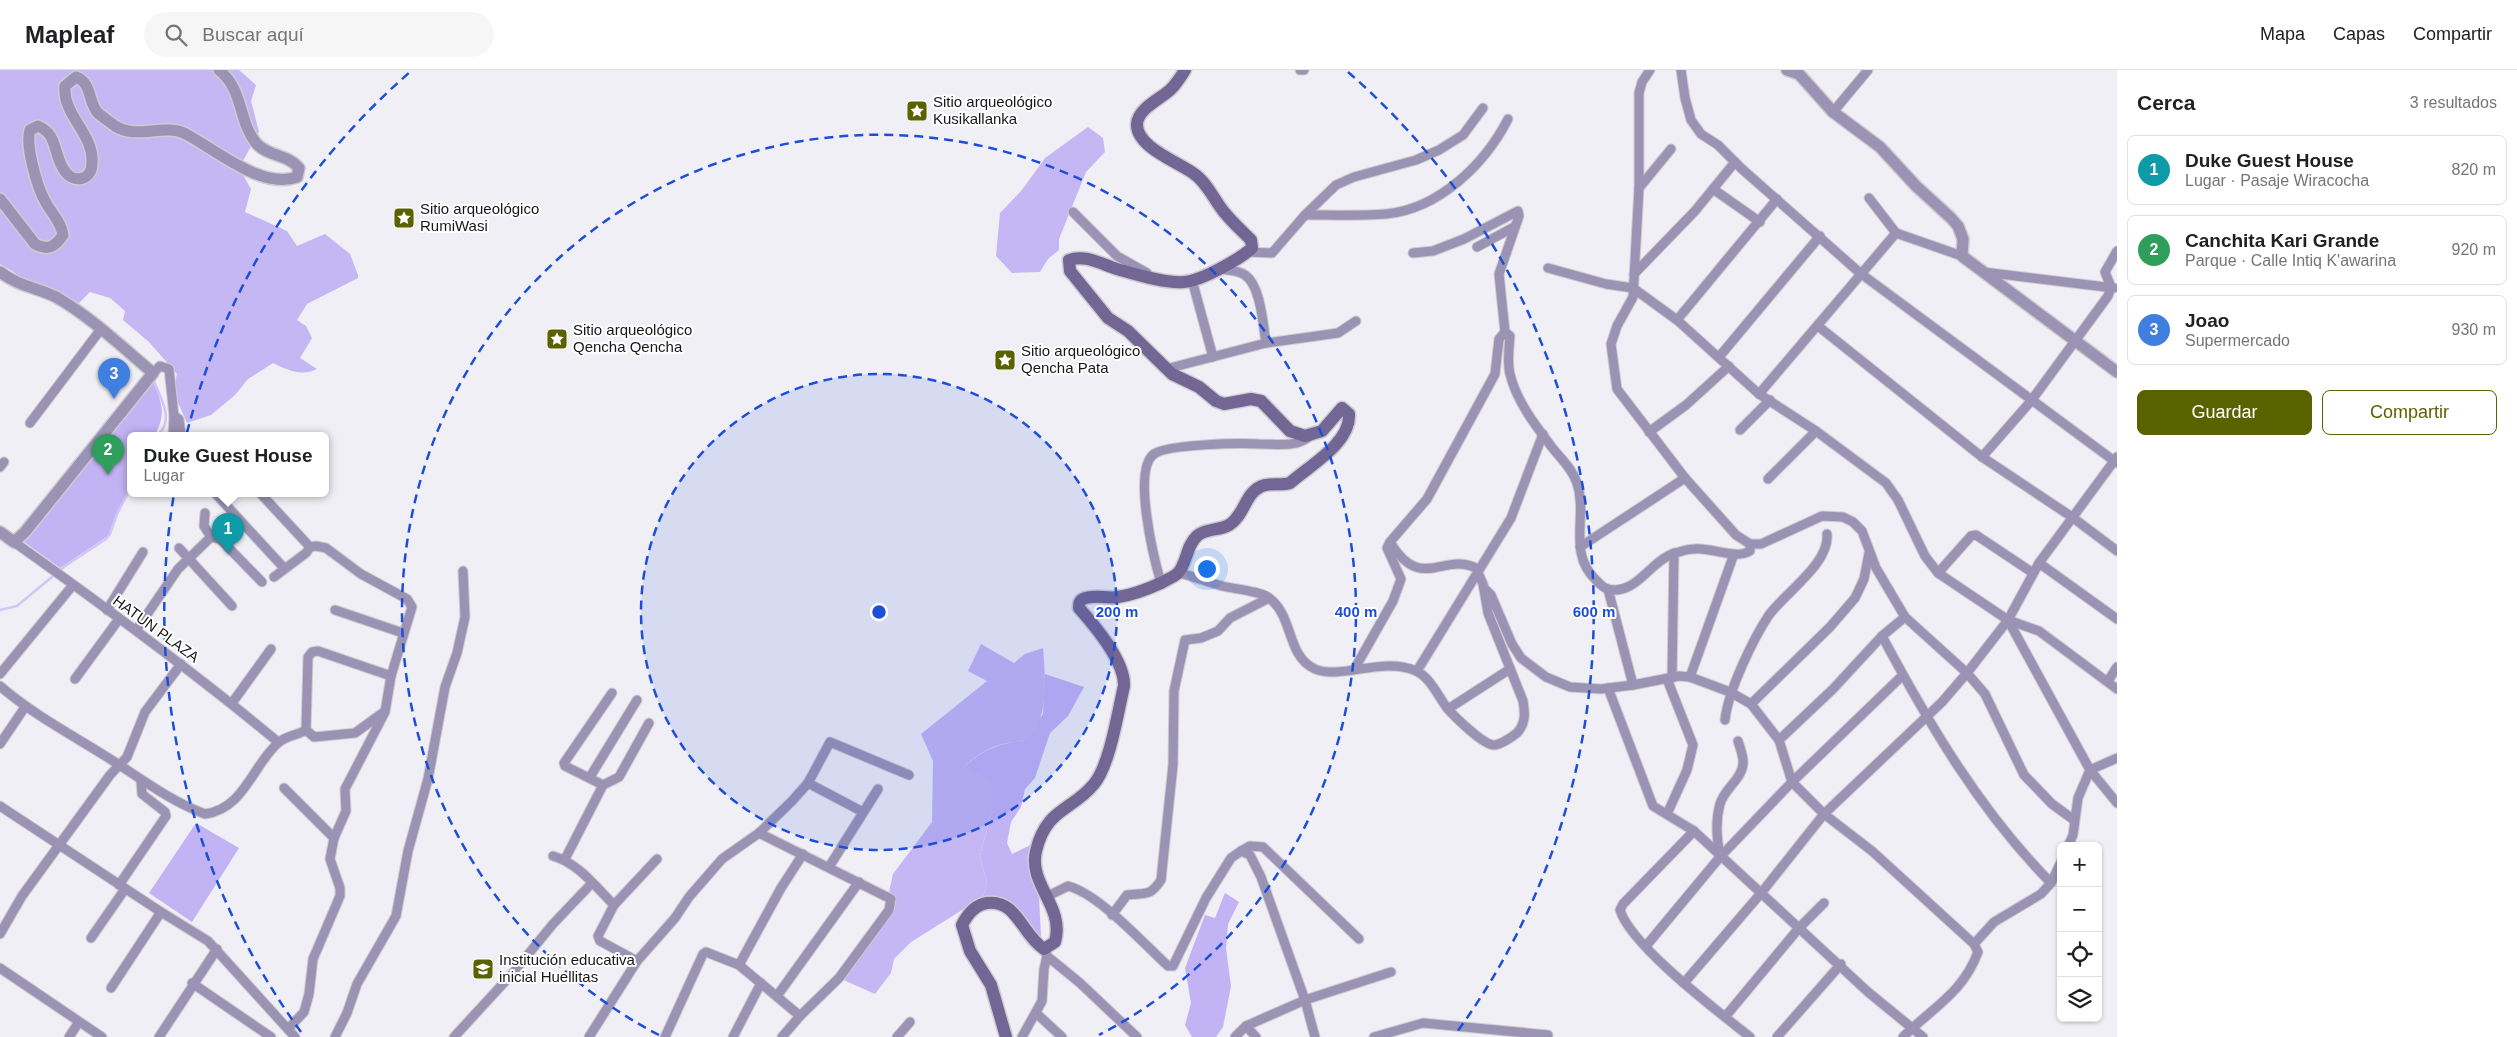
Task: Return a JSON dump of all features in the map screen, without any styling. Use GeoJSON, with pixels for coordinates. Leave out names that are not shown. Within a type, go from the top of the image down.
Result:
{"type":"FeatureCollection","features":[{"type":"Feature","properties":{"kind":"main road"},"geometry":{"type":"LineString","coordinates":[[1006,1037],[991,985],[966,944],[962,925],[967,916],[983,904],[1002,904],[1011,909],[1037,944],[1046,952],[1055,942],[1058,932],[1058,918],[1041,886],[1035,854],[1039,839],[1060,810],[1095,783],[1103,769],[1124,686],[1124,674],[1120,667],[1098,631],[1079,608],[1081,600],[1091,596],[1117,597],[1161,583],[1179,573],[1191,543],[1197,536],[1202,532],[1221,529],[1231,523],[1240,515],[1254,491],[1261,486],[1283,486],[1290,483],[1323,457],[1343,434],[1350,420],[1349,414],[1342,408],[1322,431],[1306,436],[1290,431],[1261,401],[1252,399],[1224,404],[1166,370],[1128,330],[1108,318],[1098,308],[1070,271],[1068,263],[1075,258],[1084,258],[1166,280],[1186,282],[1218,269],[1252,248],[1252,240],[1224,212],[1202,181],[1194,173],[1168,160],[1154,149],[1143,139],[1138,129],[1137,123],[1142,113],[1172,88],[1185,70]]}},
{"type":"Feature","properties":{"kind":"street"},"geometry":{"type":"LineString","coordinates":[[0,199],[35,244],[50,248],[56,245],[63,235],[62,227],[44,200],[31,155],[28,136],[30,130],[38,126],[43,128],[50,134],[60,164],[66,173],[74,178],[82,179],[88,176],[93,164],[91,146],[64,99],[65,86],[76,77],[82,80],[86,86],[96,111],[125,132],[184,133],[230,162],[268,177],[285,180],[297,177],[299,168],[293,161],[267,152],[256,143],[249,130],[232,82],[219,70]]}},
{"type":"Feature","properties":{"kind":"street"},"geometry":{"type":"LineString","coordinates":[[1650,70],[1642,82],[1640,93],[1639,188],[1633,297],[1611,344],[1617,389],[1685,478],[1736,535],[1750,544],[1761,544],[1822,516],[1836,516],[1853,522],[1862,530],[1876,568],[1905,617],[1967,672],[1985,694],[2024,775],[2052,804],[2074,820]]}},
{"type":"Feature","properties":{"kind":"street"},"geometry":{"type":"LineString","coordinates":[[1681,70],[1685,98],[1691,120],[1701,134],[1718,145],[1860,273],[2030,401],[2116,461],[2039,563],[2008,620],[1967,672],[1926,717],[1824,814],[1762,892],[1684,983]]}},
{"type":"Feature","properties":{"kind":"street"},"geometry":{"type":"LineString","coordinates":[[1787,70],[1799,74],[1833,112],[1880,147],[1916,186],[1951,218],[1958,226],[1963,239],[1962,256]]}},
{"type":"Feature","properties":{"kind":"street"},"geometry":{"type":"LineString","coordinates":[[1833,112],[1868,70]]}},
{"type":"Feature","properties":{"kind":"street"},"geometry":{"type":"LineString","coordinates":[[1247,252],[1272,254],[1305,215],[1336,185],[1354,177],[1416,160],[1439,150],[1463,136],[1483,108]]}},
{"type":"Feature","properties":{"kind":"street"},"geometry":{"type":"LineString","coordinates":[[1305,215],[1385,214],[1411,208],[1426,201],[1462,178],[1482,160],[1499,138],[1508,119]]}},
{"type":"Feature","properties":{"kind":"street"},"geometry":{"type":"LineString","coordinates":[[1639,188],[1671,149]]}},
{"type":"Feature","properties":{"kind":"street"},"geometry":{"type":"LineString","coordinates":[[1634,274],[1695,211],[1735,162]]}},
{"type":"Feature","properties":{"kind":"street"},"geometry":{"type":"LineString","coordinates":[[1713,188],[1760,222]]}},
{"type":"Feature","properties":{"kind":"street"},"geometry":{"type":"LineString","coordinates":[[1869,198],[1896,233],[1962,256],[2117,372]]}},
{"type":"Feature","properties":{"kind":"street"},"geometry":{"type":"LineString","coordinates":[[1677,320],[1760,222],[1777,199]]}},
{"type":"Feature","properties":{"kind":"street"},"geometry":{"type":"LineString","coordinates":[[1413,253],[1432,250],[1464,239],[1516,210],[1519,216],[1499,274],[1505,332],[1510,336],[1509,372],[1515,390],[1543,434],[1571,470],[1580,490],[1580,547],[1584,568],[1608,590],[1633,685]]}},
{"type":"Feature","properties":{"kind":"street"},"geometry":{"type":"LineString","coordinates":[[1073,212],[1117,256],[1142,271],[1166,280]]}},
{"type":"Feature","properties":{"kind":"street"},"geometry":{"type":"LineString","coordinates":[[1476,247],[1514,227]]}},
{"type":"Feature","properties":{"kind":"street"},"geometry":{"type":"LineString","coordinates":[[1759,394],[1896,233]]}},
{"type":"Feature","properties":{"kind":"street"},"geometry":{"type":"LineString","coordinates":[[1719,357],[1820,236]]}},
{"type":"Feature","properties":{"kind":"street"},"geometry":{"type":"LineString","coordinates":[[2114,288],[2105,272],[2117,251]]}},
{"type":"Feature","properties":{"kind":"street"},"geometry":{"type":"LineString","coordinates":[[1548,268],[1633,288],[1677,320],[1759,394],[1816,432],[1886,483],[1898,500],[1925,556],[1938,573],[2008,620],[2039,631],[2117,689]]}},
{"type":"Feature","properties":{"kind":"street"},"geometry":{"type":"LineString","coordinates":[[1218,269],[1240,272],[1253,282],[1266,343]]}},
{"type":"Feature","properties":{"kind":"street"},"geometry":{"type":"LineString","coordinates":[[0,272],[18,284],[55,297],[101,329],[153,373]]}},
{"type":"Feature","properties":{"kind":"street"},"geometry":{"type":"LineString","coordinates":[[1983,272],[2114,288]]}},
{"type":"Feature","properties":{"kind":"street"},"geometry":{"type":"LineString","coordinates":[[1192,280],[1213,357]]}},
{"type":"Feature","properties":{"kind":"street"},"geometry":{"type":"LineString","coordinates":[[1982,457],[2030,401],[2076,342],[2114,288]]}},
{"type":"Feature","properties":{"kind":"street"},"geometry":{"type":"LineString","coordinates":[[1166,370],[1266,343],[1338,333],[1356,321]]}},
{"type":"Feature","properties":{"kind":"street"},"geometry":{"type":"LineString","coordinates":[[1818,326],[1982,457],[2072,517],[2117,551]]}},
{"type":"Feature","properties":{"kind":"street"},"geometry":{"type":"LineString","coordinates":[[30,423],[101,329]]}},
{"type":"Feature","properties":{"kind":"street"},"geometry":{"type":"LineString","coordinates":[[1355,668],[1393,601],[1401,580],[1400,572],[1387,548],[1426,499],[1495,374],[1499,339],[1505,332]]}},
{"type":"Feature","properties":{"kind":"street"},"geometry":{"type":"LineString","coordinates":[[0,532],[14,542],[25,532],[160,366],[169,369],[174,416],[172,432]]}},
{"type":"Feature","properties":{"kind":"street"},"geometry":{"type":"LineString","coordinates":[[1649,432],[1686,406],[1729,366]]}},
{"type":"Feature","properties":{"kind":"street"},"geometry":{"type":"LineString","coordinates":[[1740,430],[1770,400]]}},
{"type":"Feature","properties":{"kind":"street"},"geometry":{"type":"LineString","coordinates":[[174,416],[179,419],[180,432]]}},
{"type":"Feature","properties":{"kind":"street"},"geometry":{"type":"LineString","coordinates":[[1768,479],[1816,432]]}},
{"type":"Feature","properties":{"kind":"street"},"geometry":{"type":"LineString","coordinates":[[1161,583],[1145,504],[1144,476],[1147,463],[1154,455],[1162,451],[1186,447],[1254,444],[1294,445],[1305,442],[1314,434]]}},
{"type":"Feature","properties":{"kind":"street"},"geometry":{"type":"LineString","coordinates":[[1417,671],[1480,573],[1512,518],[1543,434]]}},
{"type":"Feature","properties":{"kind":"street"},"geometry":{"type":"LineString","coordinates":[[1580,547],[1685,478]]}},
{"type":"Feature","properties":{"kind":"street"},"geometry":{"type":"LineString","coordinates":[[219,497],[284,568]]}},
{"type":"Feature","properties":{"kind":"street"},"geometry":{"type":"LineString","coordinates":[[264,497],[310,547]]}},
{"type":"Feature","properties":{"kind":"street"},"geometry":{"type":"LineString","coordinates":[[205,513],[204,526],[213,537],[220,539],[262,582]]}},
{"type":"Feature","properties":{"kind":"street"},"geometry":{"type":"LineString","coordinates":[[1725,720],[1730,692],[1768,618],[1822,557],[1828,544],[1827,534]]}},
{"type":"Feature","properties":{"kind":"street"},"geometry":{"type":"LineString","coordinates":[[1938,573],[1971,536],[1976,535],[2033,573]]}},
{"type":"Feature","properties":{"kind":"street"},"geometry":{"type":"LineString","coordinates":[[137,629],[178,569],[213,537]]}},
{"type":"Feature","properties":{"kind":"street","name":"HATUN PLAZA"},"geometry":{"type":"LineString","coordinates":[[14,542],[119,619],[137,629],[232,703],[278,742]]}},
{"type":"Feature","properties":{"kind":"street"},"geometry":{"type":"LineString","coordinates":[[1179,573],[1269,598],[1287,623],[1297,654],[1306,664],[1330,673],[1355,668],[1400,666],[1417,671],[1429,682],[1448,709],[1484,742],[1493,745],[1500,743],[1517,732],[1523,723],[1525,715],[1523,701],[1488,613],[1480,573],[1469,564],[1460,564],[1440,569],[1425,569],[1414,566],[1397,555],[1390,542]]}},
{"type":"Feature","properties":{"kind":"street"},"geometry":{"type":"LineString","coordinates":[[1608,590],[1634,585],[1654,566],[1674,553],[1694,549],[1734,554],[1746,553],[1750,551],[1750,544]]}},
{"type":"Feature","properties":{"kind":"street"},"geometry":{"type":"LineString","coordinates":[[192,984],[272,1037],[304,1012],[309,994],[313,959],[340,896],[340,888],[330,859],[334,838],[346,810],[344,794],[347,782],[385,712],[391,676],[412,607],[407,599],[362,574],[326,548],[310,547],[306,553],[274,577]]}},
{"type":"Feature","properties":{"kind":"street"},"geometry":{"type":"LineString","coordinates":[[179,548],[232,606]]}},
{"type":"Feature","properties":{"kind":"street"},"geometry":{"type":"LineString","coordinates":[[107,610],[143,552]]}},
{"type":"Feature","properties":{"kind":"street"},"geometry":{"type":"LineString","coordinates":[[1667,814],[1687,770],[1693,745],[1670,678],[1674,553]]}},
{"type":"Feature","properties":{"kind":"street"},"geometry":{"type":"LineString","coordinates":[[1751,704],[1830,627],[1855,598],[1864,579],[1870,553]]}},
{"type":"Feature","properties":{"kind":"street"},"geometry":{"type":"LineString","coordinates":[[1690,676],[1734,554]]}},
{"type":"Feature","properties":{"kind":"street"},"geometry":{"type":"LineString","coordinates":[[2039,563],[2117,619]]}},
{"type":"Feature","properties":{"kind":"street"},"geometry":{"type":"LineString","coordinates":[[335,1037],[344,1022],[357,984],[396,916],[400,904],[408,851],[428,779],[445,686],[457,653],[465,617],[463,571]]}},
{"type":"Feature","properties":{"kind":"street"},"geometry":{"type":"LineString","coordinates":[[0,674],[73,585]]}},
{"type":"Feature","properties":{"kind":"street"},"geometry":{"type":"LineString","coordinates":[[1484,588],[1491,595],[1512,644],[1522,658],[1546,677],[1570,687],[1608,688],[1690,676],[1730,692],[1751,704],[1779,740],[1792,782],[1824,814],[1872,851],[1974,944],[1978,952],[1972,968],[1953,994],[1903,1037]]}},
{"type":"Feature","properties":{"kind":"street"},"geometry":{"type":"LineString","coordinates":[[1112,915],[1127,895],[1146,895],[1154,890],[1161,880],[1173,765],[1174,691],[1185,640],[1201,638],[1218,630],[1230,618],[1269,598]]}},
{"type":"Feature","properties":{"kind":"street"},"geometry":{"type":"LineString","coordinates":[[335,610],[403,633]]}},
{"type":"Feature","properties":{"kind":"street"},"geometry":{"type":"LineString","coordinates":[[1779,740],[1833,690],[1882,636],[1905,617]]}},
{"type":"Feature","properties":{"kind":"street"},"geometry":{"type":"LineString","coordinates":[[75,679],[119,619]]}},
{"type":"Feature","properties":{"kind":"street"},"geometry":{"type":"LineString","coordinates":[[2008,620],[2090,770],[2117,803]]}},
{"type":"Feature","properties":{"kind":"street"},"geometry":{"type":"LineString","coordinates":[[1882,636],[1926,717],[1999,826],[2018,850],[2051,883]]}},
{"type":"Feature","properties":{"kind":"street"},"geometry":{"type":"LineString","coordinates":[[232,703],[271,649]]}},
{"type":"Feature","properties":{"kind":"street"},"geometry":{"type":"LineString","coordinates":[[306,730],[308,657],[312,652],[318,651],[391,676]]}},
{"type":"Feature","properties":{"kind":"street"},"geometry":{"type":"LineString","coordinates":[[0,934],[22,896],[110,775],[127,757],[145,712],[181,664]]}},
{"type":"Feature","properties":{"kind":"street"},"geometry":{"type":"LineString","coordinates":[[2108,682],[2117,667]]}},
{"type":"Feature","properties":{"kind":"street"},"geometry":{"type":"LineString","coordinates":[[1448,709],[1510,669]]}},
{"type":"Feature","properties":{"kind":"street"},"geometry":{"type":"LineString","coordinates":[[1646,946],[1720,858],[1792,782],[1903,675]]}},
{"type":"Feature","properties":{"kind":"street"},"geometry":{"type":"LineString","coordinates":[[0,686],[25,707],[120,765],[141,781],[205,814],[213,813],[232,803],[278,742],[306,730]]}},
{"type":"Feature","properties":{"kind":"street"},"geometry":{"type":"LineString","coordinates":[[1608,688],[1653,806],[1694,831],[1720,858],[1762,892],[1911,1029],[1923,1037]]}},
{"type":"Feature","properties":{"kind":"street"},"geometry":{"type":"LineString","coordinates":[[603,785],[565,766],[564,763],[612,694]]}},
{"type":"Feature","properties":{"kind":"street"},"geometry":{"type":"LineString","coordinates":[[590,777],[637,700]]}},
{"type":"Feature","properties":{"kind":"street"},"geometry":{"type":"LineString","coordinates":[[0,744],[25,707]]}},
{"type":"Feature","properties":{"kind":"street"},"geometry":{"type":"LineString","coordinates":[[306,730],[314,737],[325,738],[355,732],[385,712]]}},
{"type":"Feature","properties":{"kind":"street"},"geometry":{"type":"LineString","coordinates":[[565,859],[603,785],[619,777],[649,723]]}},
{"type":"Feature","properties":{"kind":"street"},"geometry":{"type":"LineString","coordinates":[[1720,858],[1716,830],[1720,803],[1743,764],[1738,741]]}},
{"type":"Feature","properties":{"kind":"street"},"geometry":{"type":"LineString","coordinates":[[589,1037],[637,962],[722,859],[759,833],[808,783],[830,742],[909,775]]}},
{"type":"Feature","properties":{"kind":"street"},"geometry":{"type":"LineString","coordinates":[[2070,842],[2073,835],[2078,798],[2090,770],[2117,758]]}},
{"type":"Feature","properties":{"kind":"street"},"geometry":{"type":"LineString","coordinates":[[92,938],[166,816],[165,812],[142,794],[141,781]]}},
{"type":"Feature","properties":{"kind":"street"},"geometry":{"type":"LineString","coordinates":[[808,783],[863,812]]}},
{"type":"Feature","properties":{"kind":"street"},"geometry":{"type":"LineString","coordinates":[[284,788],[334,838]]}},
{"type":"Feature","properties":{"kind":"street"},"geometry":{"type":"LineString","coordinates":[[829,867],[878,789]]}},
{"type":"Feature","properties":{"kind":"street"},"geometry":{"type":"LineString","coordinates":[[0,806],[60,844],[122,887],[208,941],[295,1037]]}},
{"type":"Feature","properties":{"kind":"street"},"geometry":{"type":"LineString","coordinates":[[1694,831],[1623,904],[1620,910],[1622,918],[1646,946],[1684,983],[1750,1037]]}},
{"type":"Feature","properties":{"kind":"street"},"geometry":{"type":"LineString","coordinates":[[759,833],[891,899],[889,910],[839,978],[800,1016],[782,1037]]}},
{"type":"Feature","properties":{"kind":"street"},"geometry":{"type":"LineString","coordinates":[[1046,897],[1068,886],[1081,890],[1112,915],[1168,966],[1173,966],[1206,898],[1231,858],[1250,846],[1263,847],[1359,939]]}},
{"type":"Feature","properties":{"kind":"street"},"geometry":{"type":"LineString","coordinates":[[1241,851],[1250,855],[1261,877],[1305,1000],[1316,1037]]}},
{"type":"Feature","properties":{"kind":"street"},"geometry":{"type":"LineString","coordinates":[[739,965],[780,888],[803,854]]}},
{"type":"Feature","properties":{"kind":"street"},"geometry":{"type":"LineString","coordinates":[[553,856],[565,859],[614,905]]}},
{"type":"Feature","properties":{"kind":"street"},"geometry":{"type":"LineString","coordinates":[[637,962],[600,941],[598,936],[614,905],[656,859]]}},
{"type":"Feature","properties":{"kind":"street"},"geometry":{"type":"LineString","coordinates":[[1974,944],[1994,922],[2041,894],[2051,883],[2057,870]]}},
{"type":"Feature","properties":{"kind":"street"},"geometry":{"type":"LineString","coordinates":[[777,996],[859,882]]}},
{"type":"Feature","properties":{"kind":"street"},"geometry":{"type":"LineString","coordinates":[[454,1037],[512,974],[553,924],[592,883]]}},
{"type":"Feature","properties":{"kind":"street"},"geometry":{"type":"LineString","coordinates":[[1725,1017],[1799,928],[1824,903]]}},
{"type":"Feature","properties":{"kind":"street"},"geometry":{"type":"LineString","coordinates":[[112,988],[161,912]]}},
{"type":"Feature","properties":{"kind":"street"},"geometry":{"type":"LineString","coordinates":[[159,1037],[192,984],[217,949]]}},
{"type":"Feature","properties":{"kind":"street"},"geometry":{"type":"LineString","coordinates":[[665,1037],[703,954],[710,952],[739,965],[800,1016]]}},
{"type":"Feature","properties":{"kind":"street"},"geometry":{"type":"LineString","coordinates":[[1022,1037],[1042,1000],[1046,952]]}},
{"type":"Feature","properties":{"kind":"street"},"geometry":{"type":"LineString","coordinates":[[1046,952],[1137,1037]]}},
{"type":"Feature","properties":{"kind":"street"},"geometry":{"type":"LineString","coordinates":[[1777,1037],[1841,964]]}},
{"type":"Feature","properties":{"kind":"street"},"geometry":{"type":"LineString","coordinates":[[0,968],[102,1037]]}},
{"type":"Feature","properties":{"kind":"street"},"geometry":{"type":"LineString","coordinates":[[1235,1037],[1246,1026],[1305,1000],[1391,972]]}},
{"type":"Feature","properties":{"kind":"street"},"geometry":{"type":"LineString","coordinates":[[733,1037],[761,983]]}},
{"type":"Feature","properties":{"kind":"street"},"geometry":{"type":"LineString","coordinates":[[1036,1013],[1062,1037]]}},
{"type":"Feature","properties":{"kind":"street"},"geometry":{"type":"LineString","coordinates":[[69,1037],[79,1022]]}},
{"type":"Feature","properties":{"kind":"street"},"geometry":{"type":"LineString","coordinates":[[897,1037],[910,1022]]}},
{"type":"Feature","properties":{"kind":"street"},"geometry":{"type":"LineString","coordinates":[[1374,1037],[1423,1023],[1548,1034]]}},
{"type":"Feature","properties":{"kind":"street"},"geometry":{"type":"LineString","coordinates":[[1246,1026],[1256,1037]]}},
{"type":"Feature","properties":{"kind":"shaded area"},"geometry":{"type":"Polygon","coordinates":[[[0,70],[239,70],[256,85],[251,101],[259,132],[239,168],[251,189],[245,212],[287,231],[297,246],[325,234],[350,254],[358,275],[358,278],[307,304],[297,320],[306,326],[312,338],[300,358],[317,369],[300,372],[289,370],[273,363],[248,379],[235,395],[211,415],[187,423],[173,391],[177,374],[149,342],[123,320],[125,311],[110,298],[90,292],[78,304],[32,289],[14,272],[0,264],[0,70]]]}},
{"type":"Feature","properties":{"kind":"shaded area"},"geometry":{"type":"Polygon","coordinates":[[[1088,127],[1103,138],[1105,152],[1086,172],[1059,239],[1059,250],[1048,259],[1040,272],[1012,273],[996,256],[1000,213],[1022,190],[1045,158],[1088,127]]]}},
{"type":"Feature","properties":{"kind":"shaded area"},"geometry":{"type":"Polygon","coordinates":[[[153,379],[162,407],[159,427],[156,432],[127,432],[127,495],[108,536],[60,568],[23,541],[153,379]]]}},
{"type":"Feature","properties":{"kind":"shaded area"},"geometry":{"type":"Polygon","coordinates":[[[981,644],[1014,663],[1025,654],[1043,648],[1045,685],[1042,713],[1038,725],[1031,735],[1022,741],[1005,743],[987,750],[964,767],[992,781],[992,810],[980,856],[987,883],[983,897],[911,942],[894,959],[891,973],[875,994],[839,978],[884,915],[893,874],[932,822],[933,761],[921,734],[987,681],[968,671],[981,644]]]}},
{"type":"Feature","properties":{"kind":"shaded area"},"geometry":{"type":"Polygon","coordinates":[[[1045,674],[1084,687],[1068,716],[1050,733],[1035,778],[1025,789],[1021,807],[1011,822],[1007,843],[1012,854],[1035,843],[1030,865],[1039,897],[1041,936],[1031,930],[1002,899],[983,897],[987,883],[980,856],[992,810],[964,767],[991,749],[1023,741],[1043,714],[1045,674]]]}},
{"type":"Feature","properties":{"kind":"shaded area"},"geometry":{"type":"Polygon","coordinates":[[[196,823],[239,848],[192,922],[149,893],[196,823]]]}},
{"type":"Feature","properties":{"kind":"shaded area"},"geometry":{"type":"Polygon","coordinates":[[[1225,893],[1239,902],[1228,924],[1226,949],[1231,986],[1223,1027],[1216,1037],[1192,1037],[1185,1025],[1191,1003],[1185,968],[1205,915],[1215,918],[1225,893]]]}},
{"type":"Feature","properties":{"kind":"waterway"},"geometry":{"type":"LineString","coordinates":[[154,381],[166,415],[160,432]]}},
{"type":"Feature","properties":{"kind":"waterway"},"geometry":{"type":"LineString","coordinates":[[0,610],[17,606],[65,566],[106,539],[127,495]]}},
{"type":"Feature","properties":{"kind":"place","name":"Sitio arqueológico Kusikallanka"},"geometry":{"type":"Point","coordinates":[917,111]}},
{"type":"Feature","properties":{"kind":"place","name":"Sitio arqueológico RumiWasi"},"geometry":{"type":"Point","coordinates":[404,218]}},
{"type":"Feature","properties":{"kind":"place","name":"Sitio arqueológico Qencha Qencha"},"geometry":{"type":"Point","coordinates":[557,339]}},
{"type":"Feature","properties":{"kind":"place","name":"Sitio arqueológico Qencha Pata"},"geometry":{"type":"Point","coordinates":[1005,360]}},
{"type":"Feature","properties":{"kind":"place","name":"Joao"},"geometry":{"type":"Point","coordinates":[114,399]}},
{"type":"Feature","properties":{"kind":"place","name":"Canchita Kari Grande"},"geometry":{"type":"Point","coordinates":[108,475]}},
{"type":"Feature","properties":{"kind":"place","name":"Duke Guest House"},"geometry":{"type":"Point","coordinates":[228,554]}},
{"type":"Feature","properties":{"kind":"place","name":"Institución educativa inicial Huellitas"},"geometry":{"type":"Point","coordinates":[483,969]}}]}
